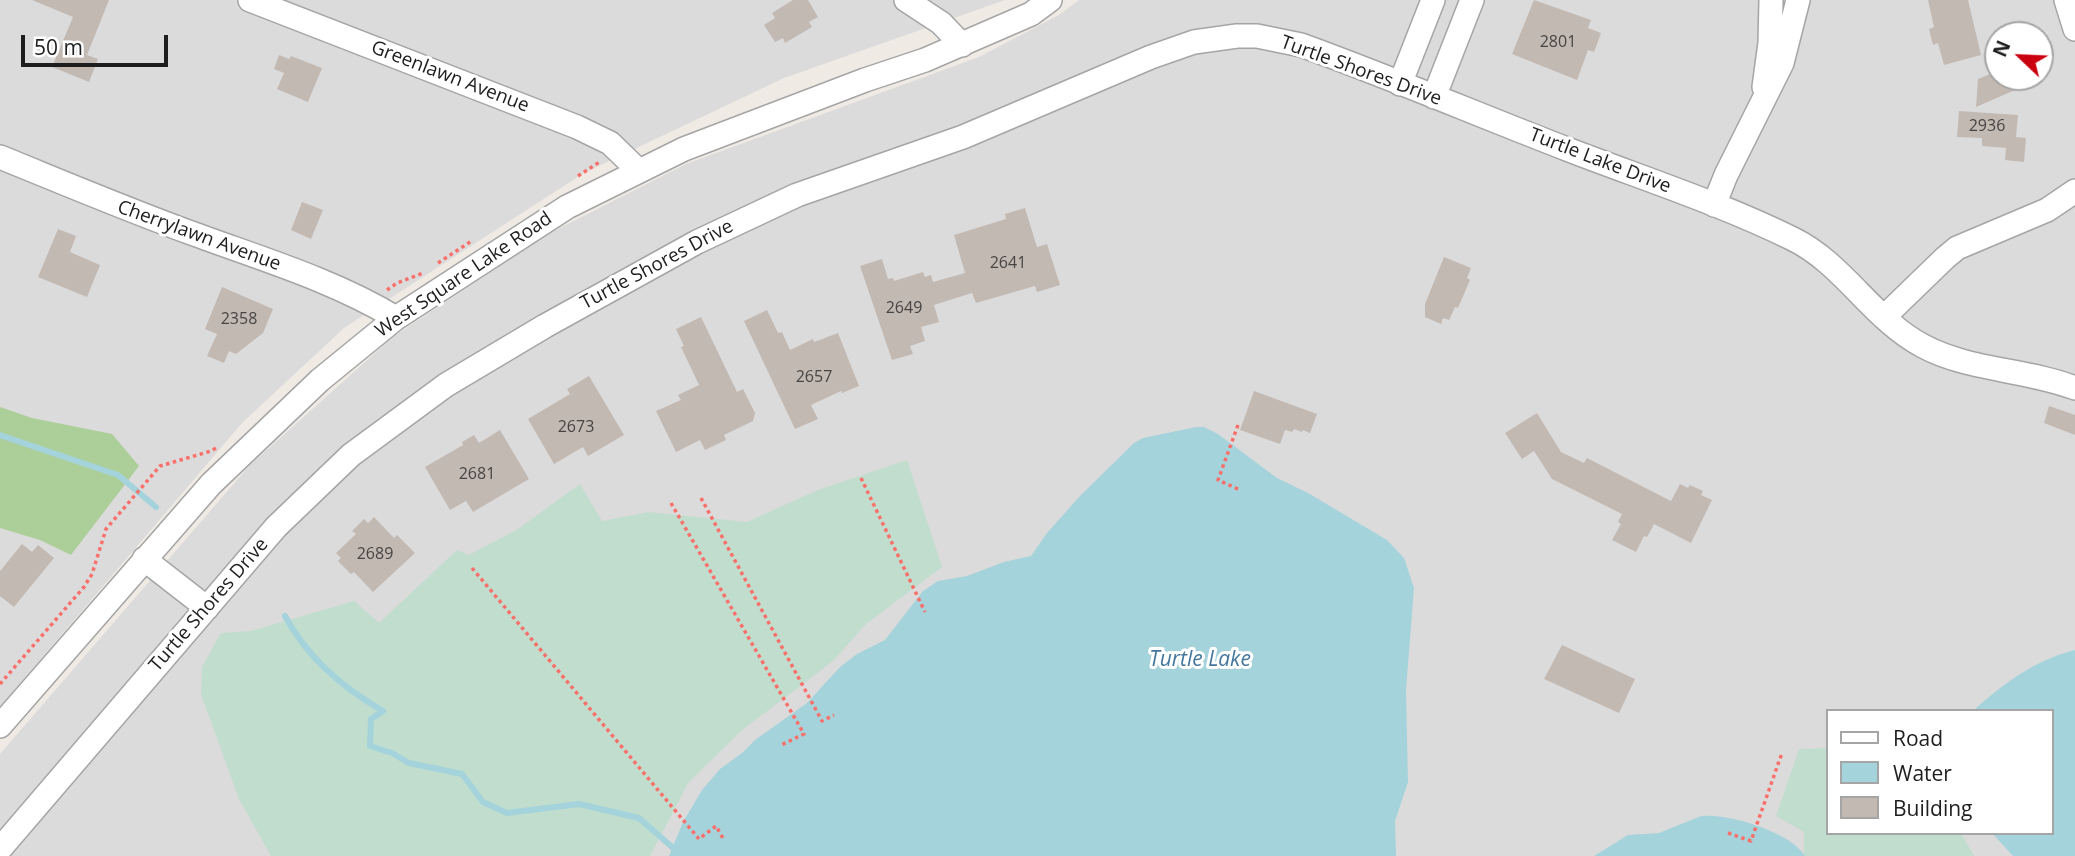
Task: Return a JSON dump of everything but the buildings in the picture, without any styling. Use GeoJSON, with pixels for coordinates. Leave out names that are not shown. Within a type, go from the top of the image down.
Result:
{"type":"FeatureCollection","features":[{"type":"Feature","properties":{"kind":"street","name":"Greenlawn Avenue"},"geometry":{"type":"LineString","coordinates":[[250,0],[577,127],[610,143],[639,171]]}},
{"type":"Feature","properties":{"kind":"street"},"geometry":{"type":"LineString","coordinates":[[906,0],[941,23],[961,45]]}},
{"type":"Feature","properties":{"kind":"street","name":"West Square Lake Road"},"geometry":{"type":"LineString","coordinates":[[0,726],[211,484],[320,380],[396,318],[566,207],[639,171],[722,132],[961,45],[1031,14],[1050,0]]}},
{"type":"Feature","properties":{"kind":"street"},"geometry":{"type":"LineString","coordinates":[[1401,84],[1433,0]]}},
{"type":"Feature","properties":{"kind":"street"},"geometry":{"type":"LineString","coordinates":[[1434,97],[1472,0]]}},
{"type":"Feature","properties":{"kind":"street"},"geometry":{"type":"LineString","coordinates":[[1761,104],[1770,43],[1771,0]]}},
{"type":"Feature","properties":{"kind":"street"},"geometry":{"type":"LineString","coordinates":[[1714,205],[1726,175],[1783,63],[1798,0]]}},
{"type":"Feature","properties":{"kind":"street"},"geometry":{"type":"LineString","coordinates":[[2066,0],[2075,29]]}},
{"type":"Feature","properties":{"kind":"street","name":"Turtle Shores Drive"},"geometry":{"type":"LineString","coordinates":[[0,849],[276,527],[351,454],[446,385],[545,326],[750,216],[797,195],[963,137],[1151,57],[1194,42],[1237,36],[1257,36],[1301,45],[1486,117]]}},
{"type":"Feature","properties":{"kind":"street","name":"Turtle Lake Drive"},"geometry":{"type":"LineString","coordinates":[[1486,117],[1757,222],[1813,250],[1884,317],[1923,346],[1953,358],[2041,377],[2075,388]]}},
{"type":"Feature","properties":{"kind":"street","name":"Cherrylawn Avenue"},"geometry":{"type":"LineString","coordinates":[[0,157],[128,210],[345,291],[396,318]]}},
{"type":"Feature","properties":{"kind":"street"},"geometry":{"type":"LineString","coordinates":[[1884,317],[1957,248],[2047,210],[2075,191]]}},
{"type":"Feature","properties":{"kind":"street"},"geometry":{"type":"LineString","coordinates":[[144,559],[206,608]]}},
{"type":"Feature","properties":{"kind":"path"},"geometry":{"type":"LineString","coordinates":[[1238,425],[1218,480],[1240,490]]}},
{"type":"Feature","properties":{"kind":"path"},"geometry":{"type":"LineString","coordinates":[[0,684],[84,587],[92,574],[104,533],[110,523],[160,466],[211,451],[222,444]]}},
{"type":"Feature","properties":{"kind":"path"},"geometry":{"type":"LineString","coordinates":[[861,478],[925,612]]}},
{"type":"Feature","properties":{"kind":"path"},"geometry":{"type":"LineString","coordinates":[[701,498],[822,721],[834,715]]}},
{"type":"Feature","properties":{"kind":"path"},"geometry":{"type":"LineString","coordinates":[[671,503],[804,734],[781,745]]}},
{"type":"Feature","properties":{"kind":"path"},"geometry":{"type":"LineString","coordinates":[[472,568],[699,839],[716,826],[724,840]]}},
{"type":"Feature","properties":{"kind":"path"},"geometry":{"type":"LineString","coordinates":[[1728,833],[1751,841],[1782,753]]}},
{"type":"Feature","properties":{"kind":"shaded area"},"geometry":{"type":"Polygon","coordinates":[[[0,0],[1005,0],[784,78],[584,173],[344,328],[242,423],[0,707],[0,0]]]}},
{"type":"Feature","properties":{"kind":"shaded area","name":"Turtle Lake"},"geometry":{"type":"Polygon","coordinates":[[[1079,0],[2075,0],[2075,856],[0,856],[0,754],[250,465],[394,336],[550,233],[686,164],[979,57],[1059,15],[1079,0]]]}},
{"type":"Feature","properties":{"kind":"green space"},"geometry":{"type":"Polygon","coordinates":[[[0,407],[32,418],[112,434],[139,466],[71,555],[40,540],[0,528],[0,407]]]}},
{"type":"Feature","properties":{"kind":"green space"},"geometry":{"type":"Polygon","coordinates":[[[907,460],[942,567],[866,624],[833,661],[741,731],[688,783],[650,856],[271,856],[239,799],[201,694],[202,667],[221,633],[251,631],[354,601],[379,623],[457,550],[469,555],[518,529],[580,484],[602,521],[649,512],[747,522],[818,490],[907,460]]]}},
{"type":"Feature","properties":{"kind":"green space"},"geometry":{"type":"Polygon","coordinates":[[[1826,748],[1826,835],[1962,835],[1974,856],[1804,856],[1804,832],[1776,816],[1799,749],[1826,748]]]}},
{"type":"Feature","properties":{"kind":"water","name":"Turtle Lake"},"geometry":{"type":"Polygon","coordinates":[[[1204,427],[1218,434],[1277,478],[1308,493],[1387,540],[1404,558],[1414,588],[1406,690],[1408,782],[1395,821],[1396,856],[669,856],[683,822],[702,790],[720,769],[807,703],[840,667],[857,654],[885,640],[923,591],[938,581],[967,576],[1004,562],[1031,556],[1047,533],[1080,496],[1134,443],[1143,438],[1204,427]]]}},
{"type":"Feature","properties":{"kind":"water"},"geometry":{"type":"Polygon","coordinates":[[[2075,650],[2075,856],[2013,856],[1994,835],[2054,835],[2054,709],[1975,709],[2033,666],[2075,650]]]}},
{"type":"Feature","properties":{"kind":"water"},"geometry":{"type":"Polygon","coordinates":[[[1701,816],[1727,818],[1758,826],[1787,839],[1805,856],[1594,856],[1628,835],[1659,833],[1701,816]]]}},
{"type":"Feature","properties":{"kind":"waterway"},"geometry":{"type":"LineString","coordinates":[[0,435],[118,475],[156,507]]}},
{"type":"Feature","properties":{"kind":"waterway"},"geometry":{"type":"LineString","coordinates":[[285,616],[304,645],[327,670],[383,711],[371,719],[370,746],[392,753],[409,763],[462,774],[483,802],[507,813],[579,804],[639,818],[672,847]]}}]}
